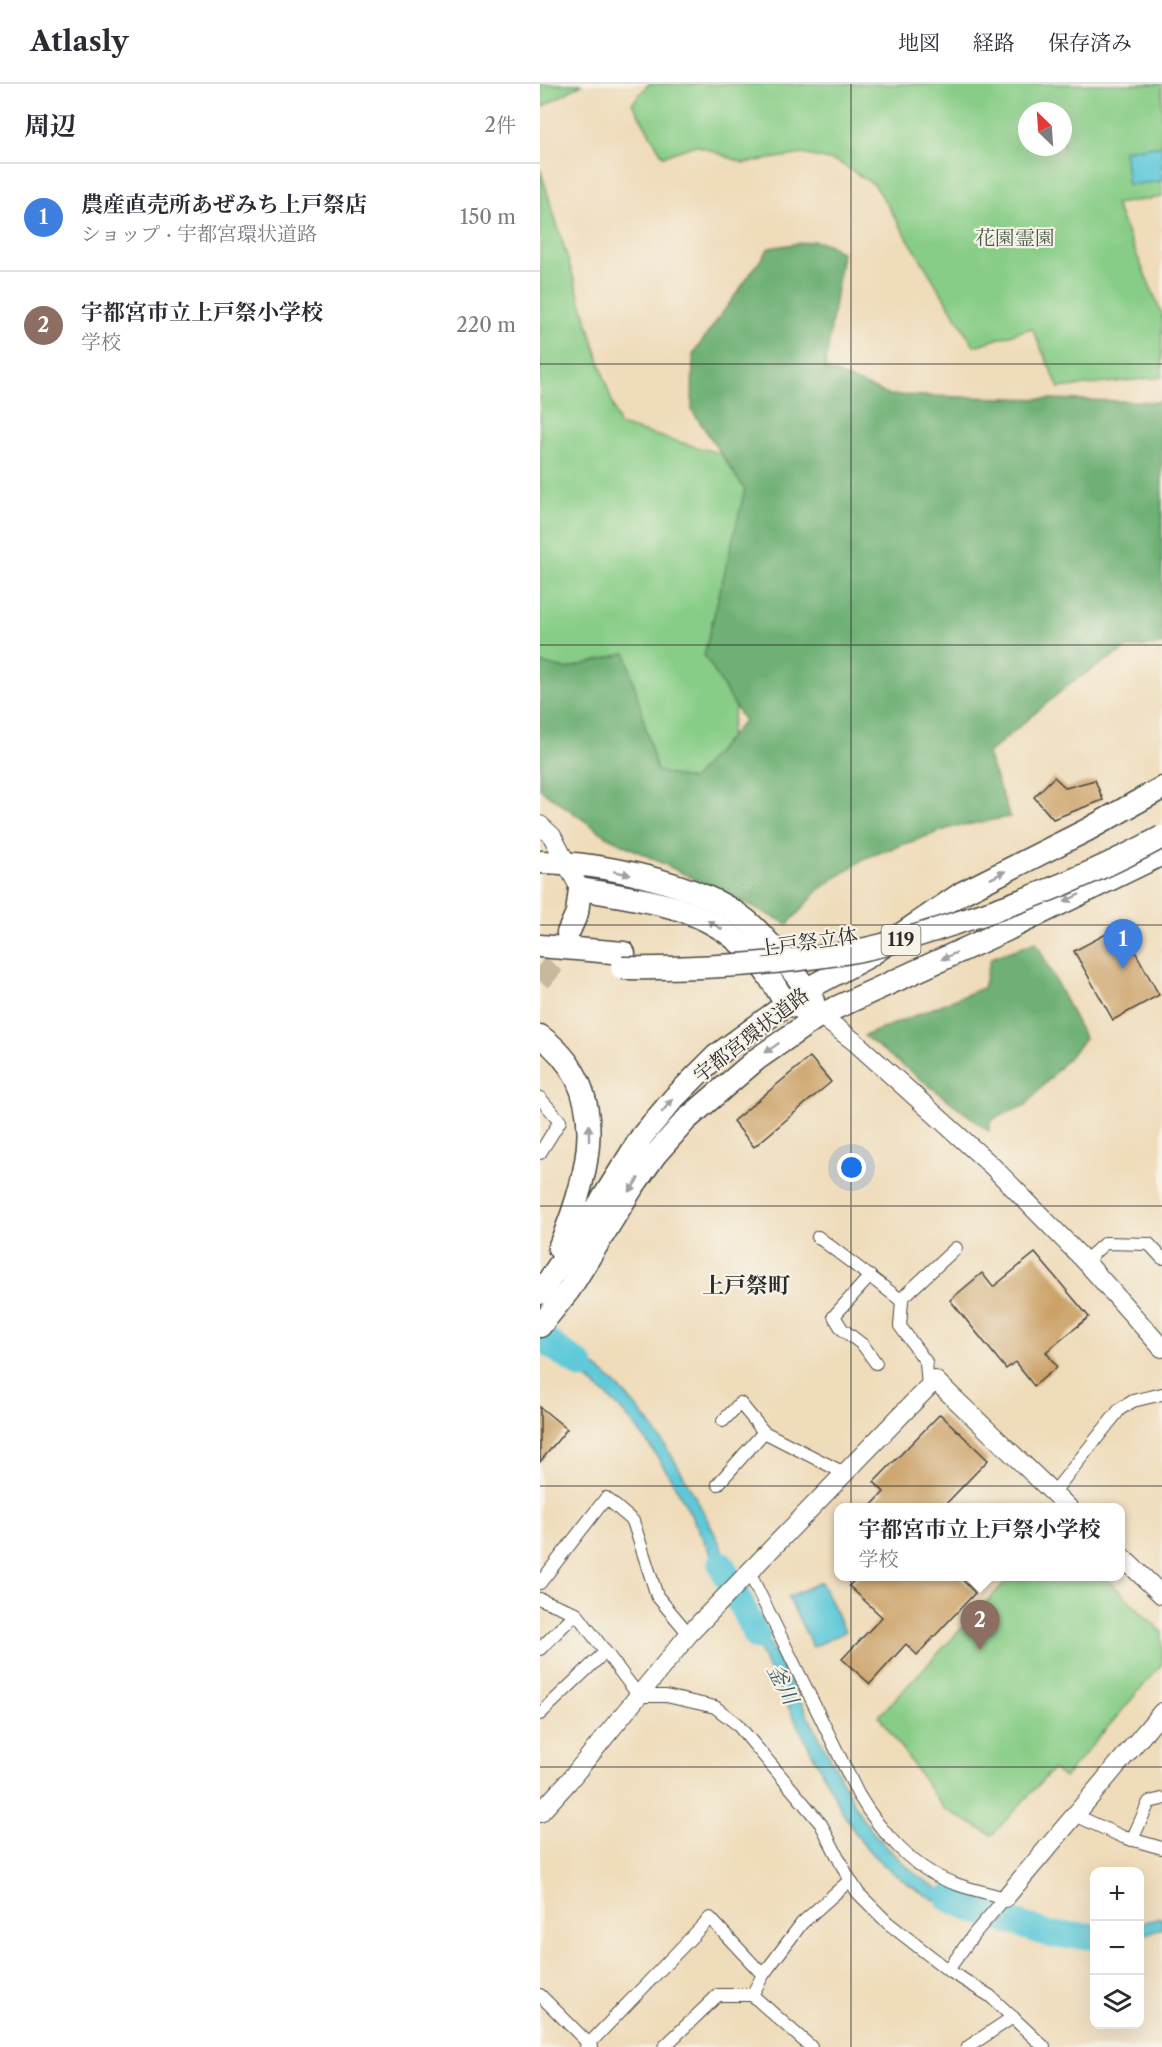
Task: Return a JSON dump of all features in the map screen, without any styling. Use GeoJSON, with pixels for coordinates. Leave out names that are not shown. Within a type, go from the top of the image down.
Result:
{"type":"FeatureCollection","features":[{"type":"Feature","properties":{"kind":"highway","name":"宇都宮環状道路"},"geometry":{"type":"LineString","coordinates":[[540,1293],[580,1235],[617,1173],[655,1120],[716,1056],[807,989],[869,956],[962,893],[1087,830],[1162,788]]}},
{"type":"Feature","properties":{"kind":"highway","name":"上戸祭立体"},"geometry":{"type":"LineString","coordinates":[[540,962],[574,966],[660,954],[724,953],[789,948],[903,926],[986,899],[1060,870],[1162,821]]}},
{"type":"Feature","properties":{"kind":"highway","name":"上戸祭立体"},"geometry":{"type":"LineString","coordinates":[[540,946],[623,960],[716,968],[848,952],[914,937],[1032,897],[1082,876],[1162,837]]}},
{"type":"Feature","properties":{"kind":"highway","name":"宇都宮環状道路"},"geometry":{"type":"LineString","coordinates":[[544,1322],[569,1290],[655,1155],[686,1120],[758,1059],[820,1015],[1002,932],[1162,854]]}},
{"type":"Feature","properties":{"kind":"highway"},"geometry":{"type":"LineString","coordinates":[[540,862],[565,862],[634,875],[709,898],[745,920],[769,944],[807,989],[820,1015]]}},
{"type":"Feature","properties":{"kind":"highway"},"geometry":{"type":"LineString","coordinates":[[568,933],[577,913],[580,889],[656,902],[688,912],[711,923],[747,949],[766,972],[786,1003],[820,1015]]}},
{"type":"Feature","properties":{"kind":"highway"},"geometry":{"type":"LineString","coordinates":[[540,1036],[563,1058],[574,1074],[587,1108],[589,1128],[584,1179],[577,1202],[540,1287]]}},
{"type":"Feature","properties":{"kind":"street"},"geometry":{"type":"LineString","coordinates":[[540,825],[552,836],[580,889]]}},
{"type":"Feature","properties":{"kind":"street"},"geometry":{"type":"LineString","coordinates":[[820,1015],[855,1042],[992,1166],[1085,1261],[1162,1348]]}},
{"type":"Feature","properties":{"kind":"street"},"geometry":{"type":"LineString","coordinates":[[540,1098],[560,1121],[540,1153]]}},
{"type":"Feature","properties":{"kind":"street"},"geometry":{"type":"LineString","coordinates":[[818,1237],[902,1301],[900,1326],[926,1362],[928,1388]]}},
{"type":"Feature","properties":{"kind":"street"},"geometry":{"type":"LineString","coordinates":[[1085,1261],[1105,1243],[1149,1244],[1162,1257]]}},
{"type":"Feature","properties":{"kind":"street"},"geometry":{"type":"LineString","coordinates":[[900,1300],[956,1248]]}},
{"type":"Feature","properties":{"kind":"street"},"geometry":{"type":"LineString","coordinates":[[870,1276],[834,1316],[842,1329],[863,1345],[876,1363]]}},
{"type":"Feature","properties":{"kind":"street"},"geometry":{"type":"LineString","coordinates":[[540,1813],[689,1634],[935,1380],[1064,1503]]}},
{"type":"Feature","properties":{"kind":"street"},"geometry":{"type":"LineString","coordinates":[[1053,1492],[1120,1409],[1133,1401],[1162,1394]]}},
{"type":"Feature","properties":{"kind":"street"},"geometry":{"type":"LineString","coordinates":[[723,1421],[740,1402],[764,1432],[844,1473]]}},
{"type":"Feature","properties":{"kind":"street"},"geometry":{"type":"LineString","coordinates":[[718,1485],[764,1432]]}},
{"type":"Feature","properties":{"kind":"street"},"geometry":{"type":"LineString","coordinates":[[540,1583],[606,1498],[633,1521],[657,1596],[689,1634]]}},
{"type":"Feature","properties":{"kind":"street"},"geometry":{"type":"LineString","coordinates":[[1125,1560],[1162,1595]]}},
{"type":"Feature","properties":{"kind":"street"},"geometry":{"type":"LineString","coordinates":[[749,1572],[871,1817],[895,1844],[920,1865],[954,1884],[1005,1898]]}},
{"type":"Feature","properties":{"kind":"street"},"geometry":{"type":"LineString","coordinates":[[540,1599],[576,1613],[639,1696]]}},
{"type":"Feature","properties":{"kind":"street"},"geometry":{"type":"LineString","coordinates":[[540,1649],[576,1613]]}},
{"type":"Feature","properties":{"kind":"street"},"geometry":{"type":"LineString","coordinates":[[540,1714],[604,1652]]}},
{"type":"Feature","properties":{"kind":"street"},"geometry":{"type":"LineString","coordinates":[[639,1696],[666,1696],[715,1707],[737,1724],[821,1824],[858,1893],[888,1923],[948,1970],[990,1996],[1044,2047]]}},
{"type":"Feature","properties":{"kind":"street"},"geometry":{"type":"LineString","coordinates":[[948,1970],[974,1934],[1162,1712]]}},
{"type":"Feature","properties":{"kind":"street"},"geometry":{"type":"LineString","coordinates":[[1132,1840],[1149,1802],[1162,1799]]}},
{"type":"Feature","properties":{"kind":"street"},"geometry":{"type":"LineString","coordinates":[[1075,1815],[1123,1838],[1162,1848]]}},
{"type":"Feature","properties":{"kind":"street"},"geometry":{"type":"LineString","coordinates":[[752,1995],[763,1975],[802,1923],[850,1880]]}},
{"type":"Feature","properties":{"kind":"street"},"geometry":{"type":"LineString","coordinates":[[540,1995],[588,2046],[710,1918],[763,1975]]}},
{"type":"Feature","properties":{"kind":"street"},"geometry":{"type":"LineString","coordinates":[[664,2047],[718,1995],[752,1995],[811,2047]]}},
{"type":"Feature","properties":{"kind":"street"},"geometry":{"type":"LineString","coordinates":[[968,2047],[1013,2017]]}},
{"type":"Feature","properties":{"kind":"green space"},"geometry":{"type":"Polygon","coordinates":[[[540,84],[582,84],[540,108],[540,84]]]}},
{"type":"Feature","properties":{"kind":"green space","name":"花園霊園"},"geometry":{"type":"Polygon","coordinates":[[[649,84],[1162,84],[1162,197],[1115,204],[1162,314],[1162,377],[1059,388],[1032,328],[974,346],[875,185],[838,162],[803,154],[744,163],[696,145],[663,156],[632,103],[649,84]]]}},
{"type":"Feature","properties":{"kind":"green space"},"geometry":{"type":"Polygon","coordinates":[[[540,169],[619,425],[771,468],[752,615],[716,811],[540,734],[540,169]]]}},
{"type":"Feature","properties":{"kind":"green space"},"geometry":{"type":"Polygon","coordinates":[[[814,241],[828,244],[842,253],[825,369],[890,395],[1162,402],[1162,645],[1126,648],[1072,682],[987,754],[1010,817],[950,828],[865,858],[820,889],[788,924],[608,837],[540,789],[540,663],[566,669],[626,653],[657,771],[692,780],[744,721],[704,655],[745,490],[692,410],[693,354],[769,248],[814,241]]]}},
{"type":"Feature","properties":{"kind":"green space"},"geometry":{"type":"Polygon","coordinates":[[[1036,942],[1085,1039],[1026,1105],[991,1120],[989,1131],[864,1036],[983,988],[991,958],[1036,942]]]}},
{"type":"Feature","properties":{"kind":"green space"},"geometry":{"type":"Polygon","coordinates":[[[1006,1581],[1109,1581],[1162,1632],[1162,1664],[1064,1778],[1053,1769],[992,1835],[943,1808],[879,1716],[1006,1581]]]}},
{"type":"Feature","properties":{"kind":"water"},"geometry":{"type":"Polygon","coordinates":[[[1162,145],[1162,181],[1128,185],[1124,150],[1162,145]]]}},
{"type":"Feature","properties":{"kind":"water"},"geometry":{"type":"Polygon","coordinates":[[[556,1340],[592,1364],[612,1381],[632,1402],[667,1448],[736,1575],[726,1585],[661,1462],[628,1418],[602,1391],[547,1351],[556,1340]]]}},
{"type":"Feature","properties":{"kind":"water"},"geometry":{"type":"Polygon","coordinates":[[[821,1582],[845,1632],[813,1647],[788,1597],[821,1582]]]}},
{"type":"Feature","properties":{"kind":"water"},"geometry":{"type":"Polygon","coordinates":[[[746,1598],[863,1820],[905,1865],[930,1884],[962,1899],[990,1906],[978,1919],[930,1898],[901,1879],[875,1857],[860,1840],[843,1813],[737,1607],[746,1598]]]}},
{"type":"Feature","properties":{"kind":"water"},"geometry":{"type":"Polygon","coordinates":[[[1013,1914],[1051,1927],[1090,1928],[1090,1941],[1046,1937],[1003,1925],[1013,1914]]]}},
{"type":"Feature","properties":{"kind":"water"},"geometry":{"type":"Polygon","coordinates":[[[1162,1918],[1162,1929],[1144,1935],[1144,1922],[1162,1918]]]}},
{"type":"Feature","properties":{"kind":"building"},"geometry":{"type":"Polygon","coordinates":[[[1054,777],[1066,788],[1095,780],[1103,800],[1053,819],[1034,797],[1054,777]]]}},
{"type":"Feature","properties":{"kind":"building"},"geometry":{"type":"Polygon","coordinates":[[[1121,926],[1159,995],[1113,1020],[1074,951],[1121,926]]]}},
{"type":"Feature","properties":{"kind":"building"},"geometry":{"type":"Polygon","coordinates":[[[810,1057],[831,1082],[754,1147],[733,1121],[810,1057]]]}},
{"type":"Feature","properties":{"kind":"building"},"geometry":{"type":"Polygon","coordinates":[[[1035,1253],[1089,1317],[1046,1352],[1057,1367],[1034,1386],[1015,1362],[1006,1369],[950,1300],[982,1273],[993,1287],[1035,1253]]]}},
{"type":"Feature","properties":{"kind":"building"},"geometry":{"type":"Polygon","coordinates":[[[540,1407],[567,1429],[540,1462],[540,1407]]]}},
{"type":"Feature","properties":{"kind":"building"},"geometry":{"type":"Polygon","coordinates":[[[940,1414],[988,1460],[947,1503],[874,1503],[884,1492],[874,1482],[940,1414]]]}},
{"type":"Feature","properties":{"kind":"building"},"geometry":{"type":"Polygon","coordinates":[[[854,1581],[964,1581],[975,1593],[917,1655],[906,1644],[870,1684],[842,1659],[882,1617],[849,1586],[854,1581]]]}},
{"type":"Feature","properties":{"kind":"waterway","name":"釜川"},"geometry":{"type":"LineString","coordinates":[[540,1337],[581,1366]]}},
{"type":"Feature","properties":{"kind":"waterway","name":"釜川"},"geometry":{"type":"LineString","coordinates":[[721,1564],[757,1637]]}},
{"type":"Feature","properties":{"kind":"waterway","name":"釜川"},"geometry":{"type":"LineString","coordinates":[[949,1898],[973,1909],[1052,1935],[1090,1936]]}},
{"type":"Feature","properties":{"kind":"tunnel"},"geometry":{"type":"LineString","coordinates":[[540,981],[558,959],[568,933]]}},
{"type":"Feature","properties":{"kind":"place","name":"農産直売所あぜみち上戸祭店"},"geometry":{"type":"Point","coordinates":[1123,969]}},
{"type":"Feature","properties":{"kind":"place","name":"宇都宮市立上戸祭小学校"},"geometry":{"type":"Point","coordinates":[980,1650]}},
{"type":"Feature","properties":{"kind":"district","name":"上戸祭町"},"geometry":{"type":"Point","coordinates":[746,1285]}}]}
